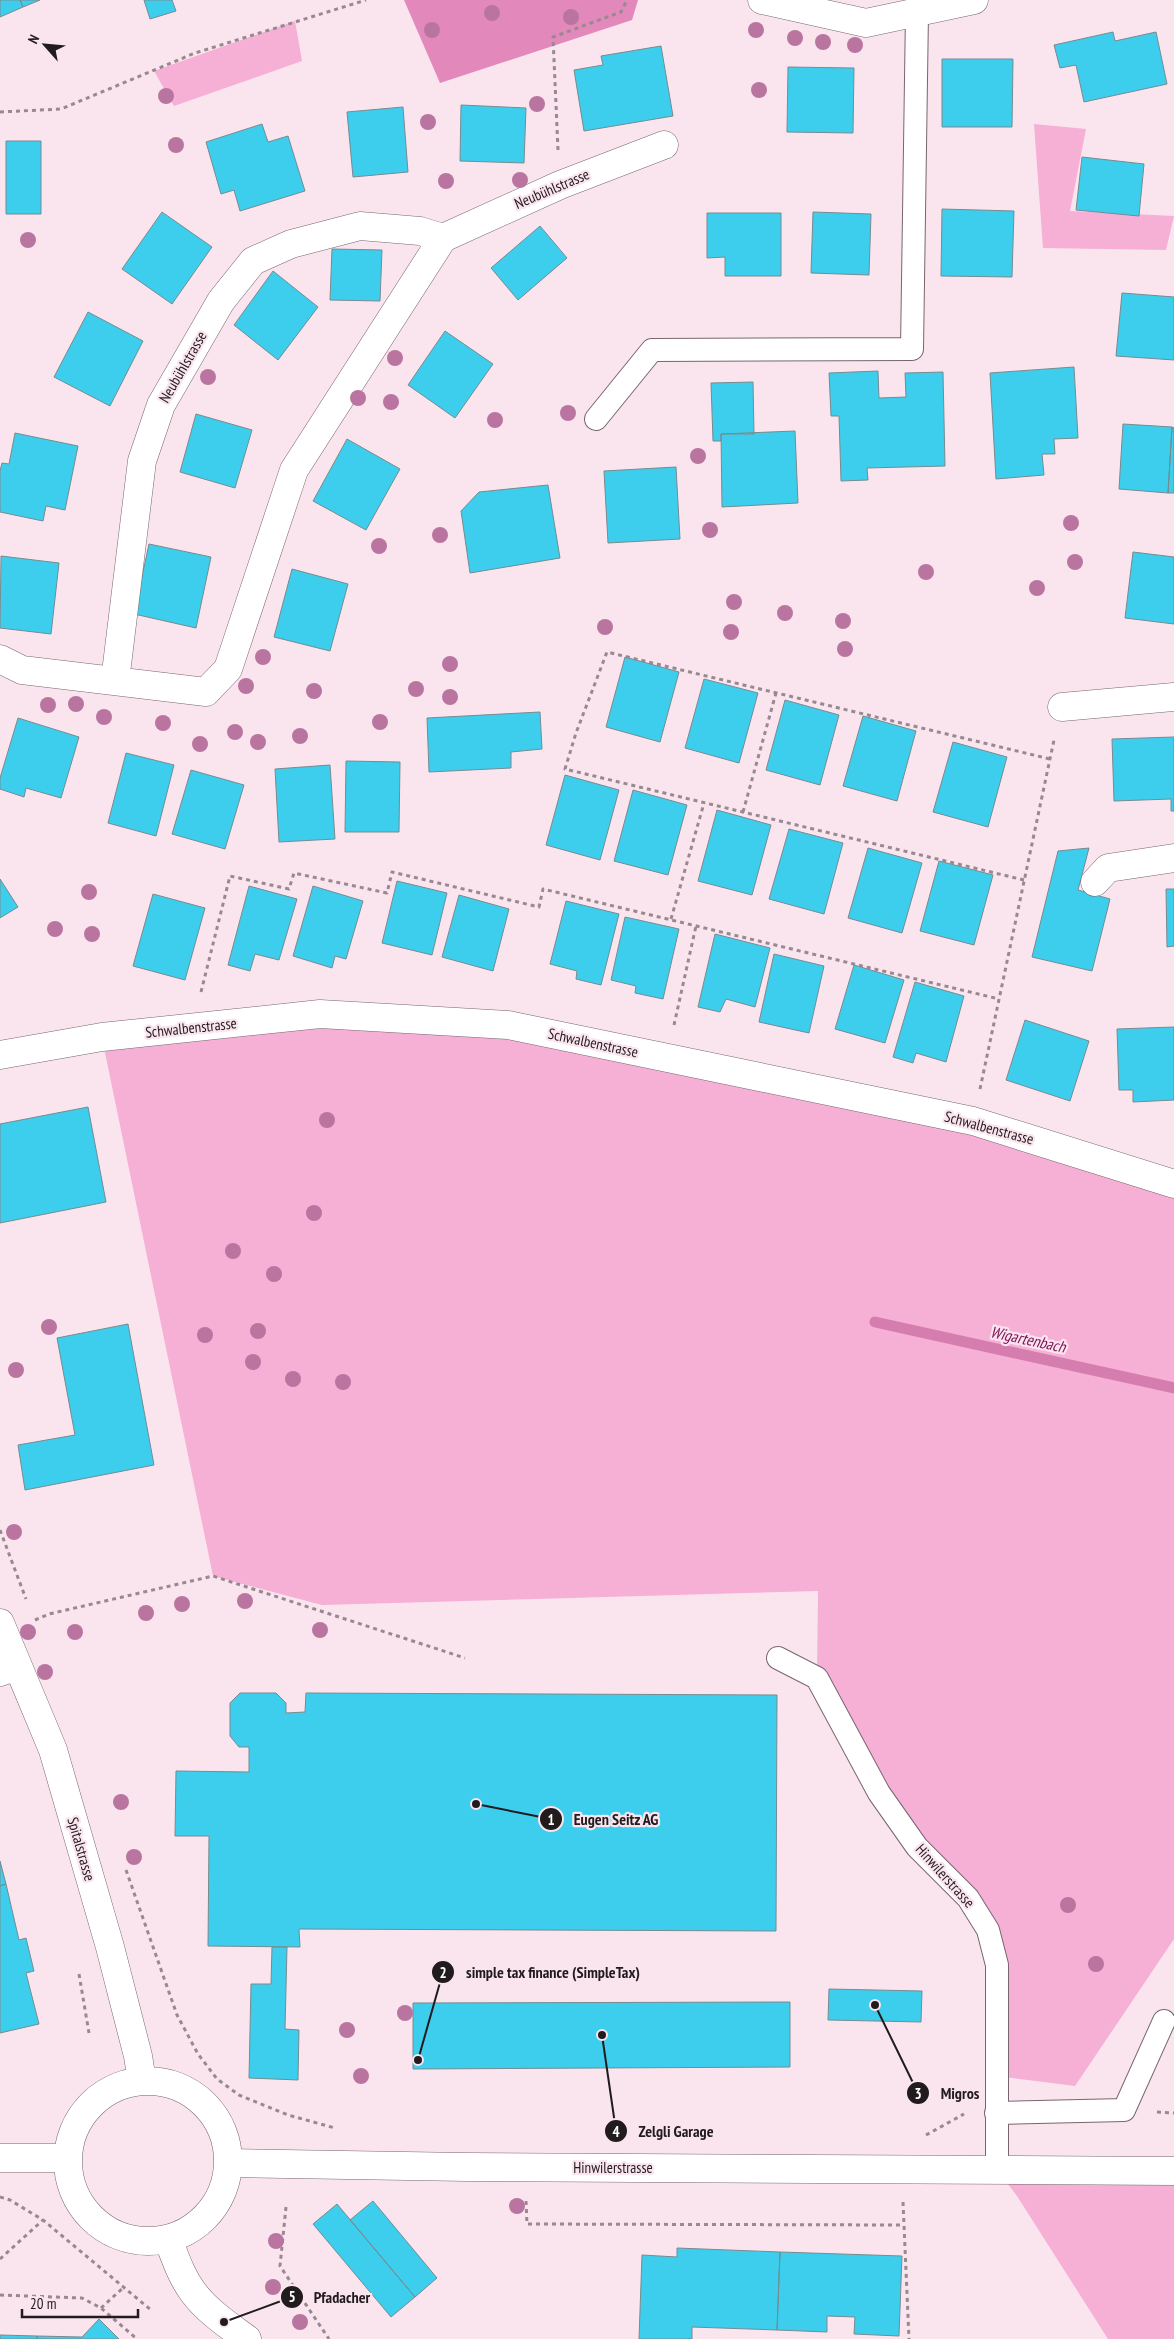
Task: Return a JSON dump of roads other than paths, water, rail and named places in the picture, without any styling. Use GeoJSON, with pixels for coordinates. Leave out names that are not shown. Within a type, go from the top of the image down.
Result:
{"type":"FeatureCollection","features":[{"type":"Feature","properties":{"kind":"street"},"geometry":{"type":"LineString","coordinates":[[762,0],[866,23],[974,0]]}},
{"type":"Feature","properties":{"kind":"street","name":"Neubühlstrasse"},"geometry":{"type":"LineString","coordinates":[[115,681],[142,462],[161,405],[221,301],[253,261],[292,244],[360,226],[420,231],[443,238],[560,184],[664,145]]}},
{"type":"Feature","properties":{"kind":"street"},"geometry":{"type":"LineString","coordinates":[[0,660],[22,670],[206,692],[228,669],[294,470],[443,238]]}},
{"type":"Feature","properties":{"kind":"street"},"geometry":{"type":"LineString","coordinates":[[1062,707],[1174,697]]}},
{"type":"Feature","properties":{"kind":"street"},"geometry":{"type":"LineString","coordinates":[[1095,882],[1108,868],[1174,858]]}},
{"type":"Feature","properties":{"kind":"street","name":"Schwalbenstrasse"},"geometry":{"type":"LineString","coordinates":[[0,1055],[102,1038],[320,1014],[508,1026],[974,1121],[1174,1184]]}},
{"type":"Feature","properties":{"kind":"street","name":"Spitalstrasse"},"geometry":{"type":"LineString","coordinates":[[0,1623],[8,1669],[53,1750],[110,1947],[138,2056],[142,2081]]}},
{"type":"Feature","properties":{"kind":"street"},"geometry":{"type":"LineString","coordinates":[[142,2081],[164,2082],[185,2089],[203,2102],[217,2120],[226,2141],[229,2163],[224,2188],[211,2211],[192,2228],[168,2239],[147,2241],[126,2238],[106,2230],[90,2216],[77,2199],[70,2179],[68,2158],[72,2135],[83,2114],[99,2098],[119,2086],[142,2081]]}},
{"type":"Feature","properties":{"kind":"street"},"geometry":{"type":"LineString","coordinates":[[0,2158],[68,2158]]}},
{"type":"Feature","properties":{"kind":"street","name":"Hinwilerstrasse"},"geometry":{"type":"LineString","coordinates":[[229,2163],[477,2167],[1174,2171]]}},
{"type":"Feature","properties":{"kind":"street"},"geometry":{"type":"LineString","coordinates":[[168,2239],[178,2268],[193,2293],[212,2313],[247,2339]]}},
{"type":"Feature","properties":{"kind":"lane"},"geometry":{"type":"LineString","coordinates":[[596,419],[652,350],[912,349],[917,12]]}},
{"type":"Feature","properties":{"kind":"lane","name":"Hinwilerstrasse"},"geometry":{"type":"LineString","coordinates":[[778,1658],[817,1678],[879,1793],[917,1847],[968,1898],[988,1930],[997,1965],[997,2170]]}},
{"type":"Feature","properties":{"kind":"lane"},"geometry":{"type":"LineString","coordinates":[[996,2113],[1124,2110],[1164,2021]]}},
{"type":"Feature","properties":{"kind":"waterway","name":"Wigartenbach"},"geometry":{"type":"LineString","coordinates":[[875,1322],[1174,1388]]}},
{"type":"Feature","properties":{"kind":"place","name":"Eugen Seitz AG"},"geometry":{"type":"Point","coordinates":[476,1804]}},
{"type":"Feature","properties":{"kind":"place","name":"Migros"},"geometry":{"type":"Point","coordinates":[875,2005]}},
{"type":"Feature","properties":{"kind":"place","name":"Zelgli Garage"},"geometry":{"type":"Point","coordinates":[602,2035]}},
{"type":"Feature","properties":{"kind":"place","name":"simple tax finance (SimpleTax)"},"geometry":{"type":"Point","coordinates":[418,2060]}},
{"type":"Feature","properties":{"kind":"place","name":"Pfadacher"},"geometry":{"type":"Point","coordinates":[224,2322]}}]}
